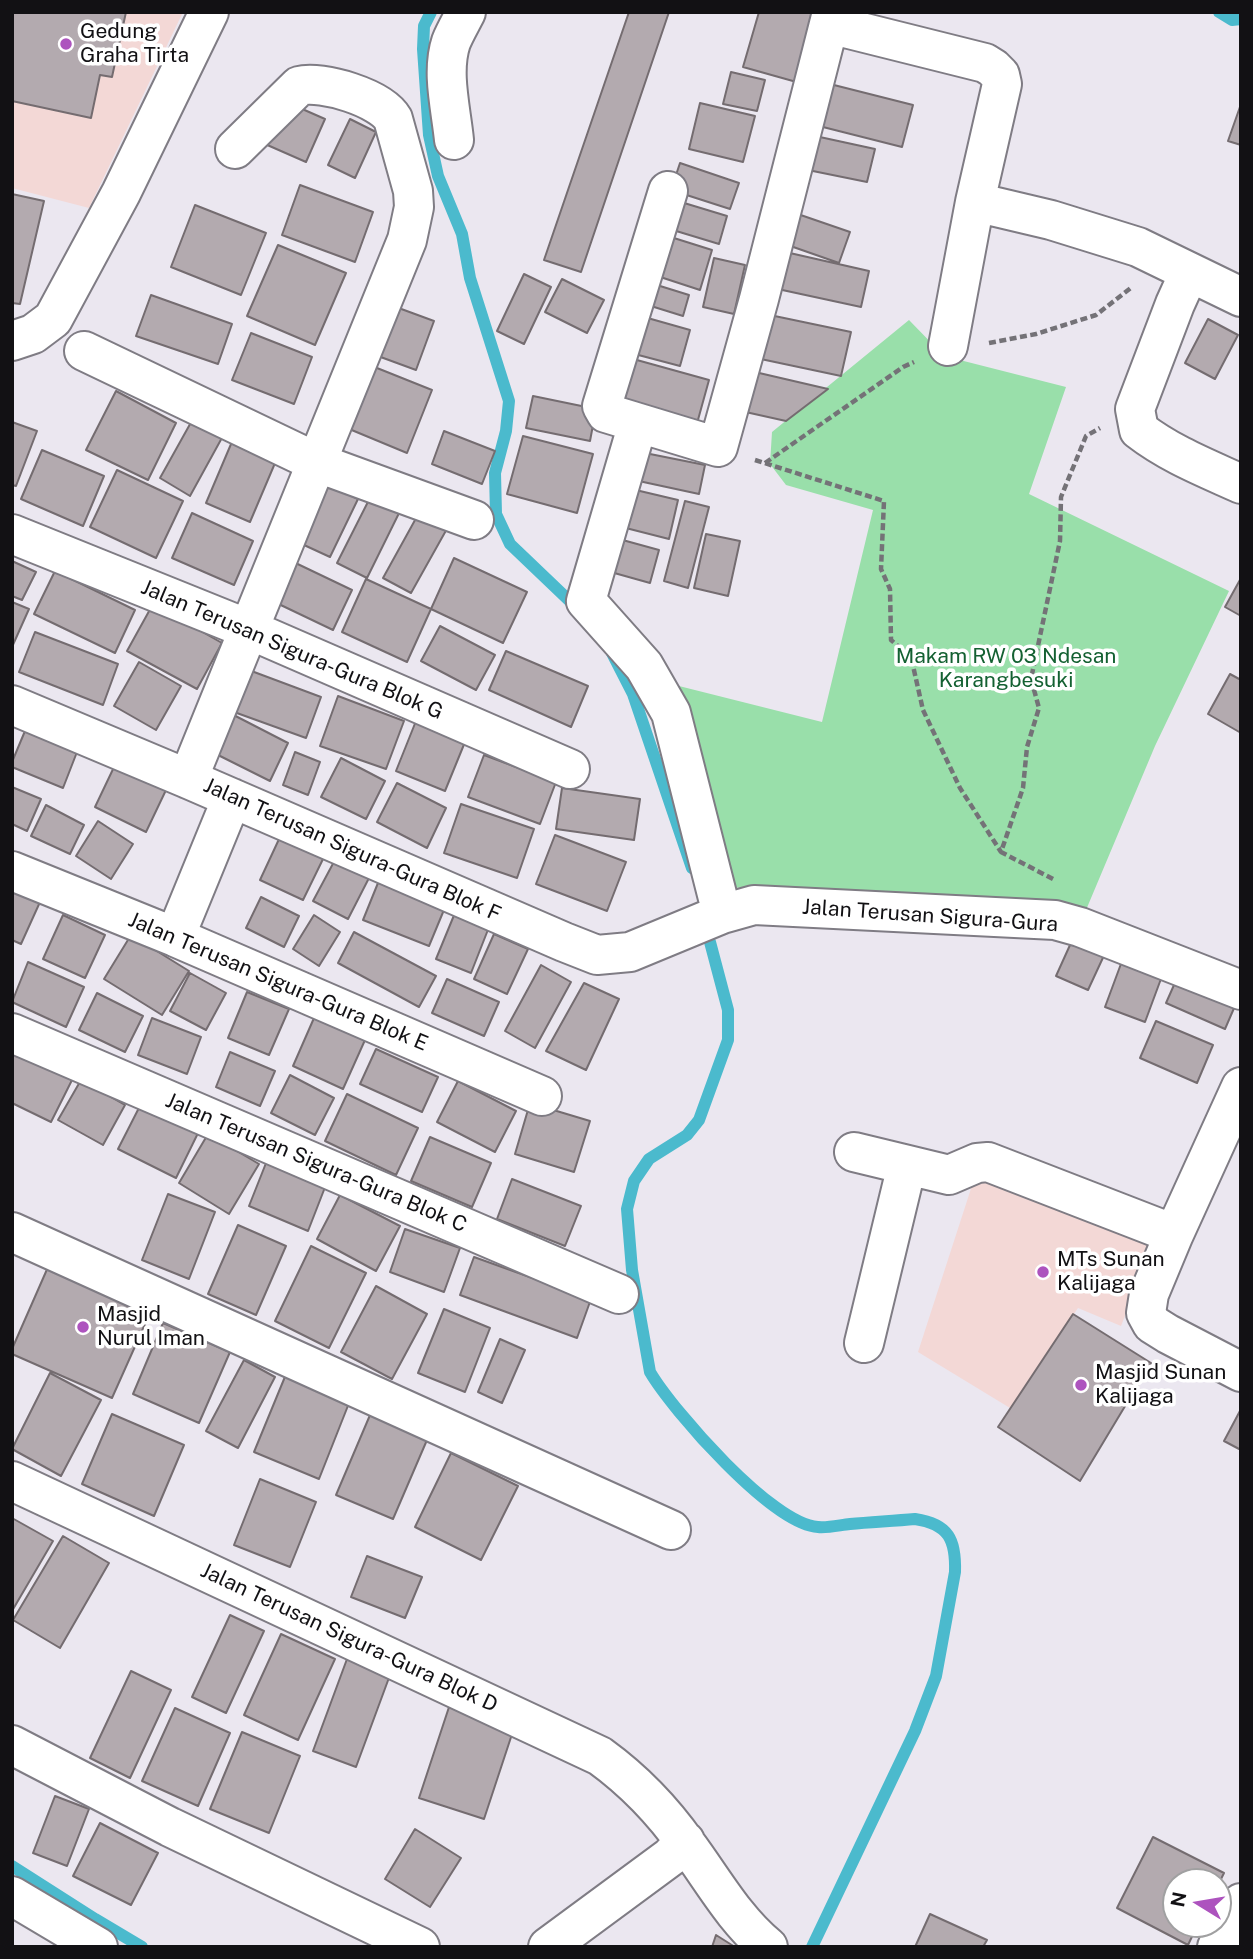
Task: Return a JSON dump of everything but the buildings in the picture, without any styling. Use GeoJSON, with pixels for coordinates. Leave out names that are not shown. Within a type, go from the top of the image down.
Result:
{"type":"FeatureCollection","features":[{"type":"Feature","properties":{"kind":"street"},"geometry":{"type":"LineString","coordinates":[[12,341],[33,334],[53,319],[121,193],[209,12]]}},
{"type":"Feature","properties":{"kind":"street"},"geometry":{"type":"LineString","coordinates":[[454,140],[447,82],[448,61],[452,41],[466,12]]}},
{"type":"Feature","properties":{"kind":"street"},"geometry":{"type":"LineString","coordinates":[[668,191],[602,406],[606,413],[718,447],[763,286],[830,18],[985,63],[1000,75],[1001,96],[975,202],[948,346]]}},
{"type":"Feature","properties":{"kind":"street"},"geometry":{"type":"LineString","coordinates":[[188,779],[407,240],[414,207],[398,134],[388,111],[380,104],[336,89],[303,84],[294,88],[235,149]]}},
{"type":"Feature","properties":{"kind":"street"},"geometry":{"type":"LineString","coordinates":[[975,202],[1051,220],[1138,247],[1241,297]]}},
{"type":"Feature","properties":{"kind":"street"},"geometry":{"type":"LineString","coordinates":[[1189,273],[1135,409],[1139,430],[1154,442],[1241,484]]}},
{"type":"Feature","properties":{"kind":"street"},"geometry":{"type":"LineString","coordinates":[[84,351],[318,463],[474,520]]}},
{"type":"Feature","properties":{"kind":"street"},"geometry":{"type":"LineString","coordinates":[[638,424],[586,601],[644,666],[671,713],[709,920]]}},
{"type":"Feature","properties":{"kind":"street","name":"Jalan Terusan Sigura-Gura Blok G"},"geometry":{"type":"LineString","coordinates":[[12,534],[248,629],[570,769]]}},
{"type":"Feature","properties":{"kind":"street","name":"Jalan Terusan Sigura-Gura Blok F"},"geometry":{"type":"LineString","coordinates":[[12,705],[597,955],[630,952],[709,920]]}},
{"type":"Feature","properties":{"kind":"street"},"geometry":{"type":"LineString","coordinates":[[175,937],[232,798]]}},
{"type":"Feature","properties":{"kind":"street","name":"Jalan Terusan Sigura-Gura Blok E"},"geometry":{"type":"LineString","coordinates":[[12,871],[175,937],[542,1096]]}},
{"type":"Feature","properties":{"kind":"street","name":"Jalan Terusan Sigura-Gura"},"geometry":{"type":"LineString","coordinates":[[709,920],[754,905],[1055,920],[1080,927],[1241,990]]}},
{"type":"Feature","properties":{"kind":"street","name":"Jalan Terusan Sigura-Gura Blok C"},"geometry":{"type":"LineString","coordinates":[[12,1032],[619,1294]]}},
{"type":"Feature","properties":{"kind":"street"},"geometry":{"type":"LineString","coordinates":[[1241,1087],[1149,1294],[1147,1319],[1168,1335],[1241,1372]]}},
{"type":"Feature","properties":{"kind":"street"},"geometry":{"type":"LineString","coordinates":[[854,1152],[949,1175],[977,1163],[988,1162],[1174,1234]]}},
{"type":"Feature","properties":{"kind":"street"},"geometry":{"type":"LineString","coordinates":[[864,1343],[907,1165]]}},
{"type":"Feature","properties":{"kind":"street"},"geometry":{"type":"LineString","coordinates":[[12,1232],[671,1530]]}},
{"type":"Feature","properties":{"kind":"street","name":"Jalan Terusan Sigura-Gura Blok D"},"geometry":{"type":"LineString","coordinates":[[12,1481],[600,1756],[629,1777],[676,1831],[741,1922],[768,1947]]}},
{"type":"Feature","properties":{"kind":"street"},"geometry":{"type":"LineString","coordinates":[[12,1745],[170,1827],[420,1947]]}},
{"type":"Feature","properties":{"kind":"street"},"geometry":{"type":"LineString","coordinates":[[548,1947],[670,1857],[676,1831]]}},
{"type":"Feature","properties":{"kind":"street"},"geometry":{"type":"LineString","coordinates":[[12,1896],[98,1947]]}},
{"type":"Feature","properties":{"kind":"street"},"geometry":{"type":"LineString","coordinates":[[1217,1947],[1241,1903]]}},
{"type":"Feature","properties":{"kind":"path"},"geometry":{"type":"LineString","coordinates":[[1001,852],[1023,788],[1027,747],[1039,708],[1031,679],[1060,541],[1061,497],[1086,436],[1135,409]]}},
{"type":"Feature","properties":{"kind":"path"},"geometry":{"type":"LineString","coordinates":[[718,447],[884,501],[881,569],[890,589],[891,640],[911,657],[923,710],[960,789],[1001,852],[1058,882]]}},
{"type":"Feature","properties":{"kind":"shaded area"},"geometry":{"type":"Polygon","coordinates":[[[12,12],[183,12],[89,208],[12,188],[12,12]]]}},
{"type":"Feature","properties":{"kind":"shaded area","name":"MTs Sunan Kalijaga"},"geometry":{"type":"Polygon","coordinates":[[[978,1167],[1157,1235],[1121,1326],[1078,1308],[1010,1408],[918,1352],[978,1167]]]}},
{"type":"Feature","properties":{"kind":"green space","name":"Makam RW 03 Ndesan Karangbesuki"},"geometry":{"type":"Polygon","coordinates":[[[909,320],[944,356],[1066,387],[1029,494],[1229,591],[1155,746],[1086,910],[727,887],[671,684],[822,722],[873,510],[786,485],[770,464],[772,432],[909,320]]]}},
{"type":"Feature","properties":{"kind":"waterway"},"geometry":{"type":"LineString","coordinates":[[431,12],[424,26],[423,49],[429,135],[438,176],[462,234],[470,278],[509,401],[506,431],[495,473],[496,514],[510,544],[577,608]]}},
{"type":"Feature","properties":{"kind":"waterway"},"geometry":{"type":"LineString","coordinates":[[1219,12],[1232,20],[1241,19]]}},
{"type":"Feature","properties":{"kind":"waterway"},"geometry":{"type":"LineString","coordinates":[[612,653],[633,694],[692,868]]}},
{"type":"Feature","properties":{"kind":"waterway"},"geometry":{"type":"LineString","coordinates":[[710,942],[728,1010],[728,1040],[699,1120],[687,1135],[649,1159],[634,1181],[627,1209],[632,1270],[650,1372],[701,1438],[751,1487],[799,1521],[818,1527],[915,1519],[927,1521],[948,1535],[954,1551],[955,1572],[936,1676],[915,1731],[812,1947]]}},
{"type":"Feature","properties":{"kind":"waterway"},"geometry":{"type":"LineString","coordinates":[[12,1866],[142,1947]]}},
{"type":"Feature","properties":{"kind":"place","name":"Gedung Graha Tirta"},"geometry":{"type":"Point","coordinates":[66,44]}},
{"type":"Feature","properties":{"kind":"place","name":"MTs Sunan Kalijaga"},"geometry":{"type":"Point","coordinates":[1043,1272]}},
{"type":"Feature","properties":{"kind":"place","name":"Masjid Nurul Iman"},"geometry":{"type":"Point","coordinates":[83,1327]}},
{"type":"Feature","properties":{"kind":"place","name":"Masjid Sunan Kalijaga"},"geometry":{"type":"Point","coordinates":[1081,1385]}}]}
